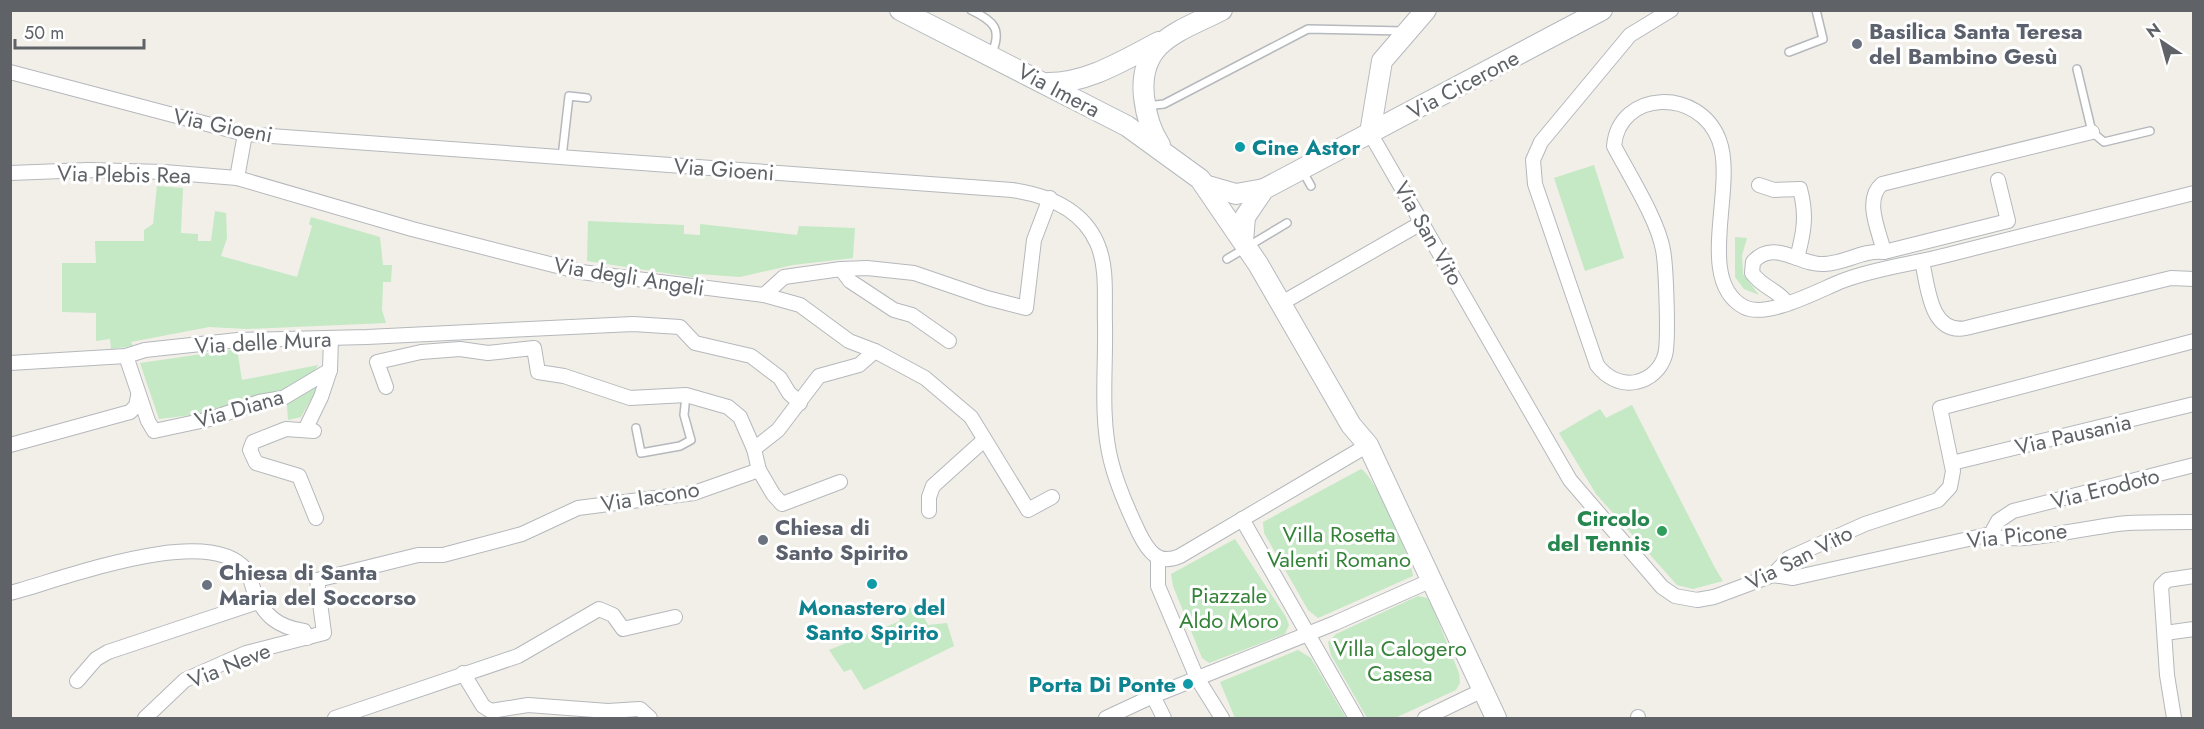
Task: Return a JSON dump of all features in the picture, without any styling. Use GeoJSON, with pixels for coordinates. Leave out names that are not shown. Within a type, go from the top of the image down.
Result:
{"type":"FeatureCollection","features":[{"type":"Feature","properties":{"kind":"main road"},"geometry":{"type":"LineString","coordinates":[[1047,83],[1067,83],[1096,73],[1222,10]]}},
{"type":"Feature","properties":{"kind":"main road"},"geometry":{"type":"LineString","coordinates":[[1370,133],[1378,72],[1382,61],[1426,10]]}},
{"type":"Feature","properties":{"kind":"main road","name":"Via Cicerone"},"geometry":{"type":"LineString","coordinates":[[1264,189],[1307,178],[1324,158],[1602,10]]}},
{"type":"Feature","properties":{"kind":"main road","name":"Via Imera"},"geometry":{"type":"LineString","coordinates":[[904,11],[1127,126],[1162,148],[1208,186]]}},
{"type":"Feature","properties":{"kind":"main road"},"geometry":{"type":"LineString","coordinates":[[1162,148],[1150,127],[1142,77],[1154,49],[1165,40]]}},
{"type":"Feature","properties":{"kind":"main road"},"geometry":{"type":"LineString","coordinates":[[1208,186],[1236,194],[1264,189]]}},
{"type":"Feature","properties":{"kind":"main road"},"geometry":{"type":"LineString","coordinates":[[1208,186],[1245,244],[1351,424],[1368,445],[1496,718]]}},
{"type":"Feature","properties":{"kind":"main road"},"geometry":{"type":"LineString","coordinates":[[1245,244],[1245,217],[1264,189]]}},
{"type":"Feature","properties":{"kind":"street"},"geometry":{"type":"LineString","coordinates":[[1671,10],[1630,35],[1615,51],[1541,141],[1533,160],[1535,184],[1597,365],[1609,378],[1635,382],[1651,376],[1665,355],[1663,249],[1614,146],[1626,119],[1652,104],[1674,102],[1697,110],[1706,117],[1720,141],[1725,175],[1719,262],[1721,280],[1731,297],[1745,307],[1758,311],[1787,303],[1850,278],[2193,193]]}},
{"type":"Feature","properties":{"kind":"street","name":"Via Gioeni"},"geometry":{"type":"LineString","coordinates":[[10,72],[245,134],[1012,190],[1050,198],[1066,207],[1088,227],[1101,256],[1106,427],[1111,460],[1129,513],[1144,543],[1158,558]]}},
{"type":"Feature","properties":{"kind":"street"},"geometry":{"type":"LineString","coordinates":[[1884,252],[1873,204],[1875,192],[1882,184],[2092,132]]}},
{"type":"Feature","properties":{"kind":"street","name":"Via San Vito"},"geometry":{"type":"LineString","coordinates":[[1370,133],[1570,480],[1662,587],[1675,596],[1697,600],[1714,597],[1773,575],[1789,558],[1865,524],[1938,500],[1950,487],[1952,463],[1940,408],[2193,341]]}},
{"type":"Feature","properties":{"kind":"street"},"geometry":{"type":"LineString","coordinates":[[237,178],[245,134]]}},
{"type":"Feature","properties":{"kind":"street","name":"Via Plebis Rea"},"geometry":{"type":"LineString","coordinates":[[10,173],[88,170],[164,172],[237,178]]}},
{"type":"Feature","properties":{"kind":"street","name":"Via degli Angeli"},"geometry":{"type":"LineString","coordinates":[[237,178],[412,229],[581,272],[764,295],[800,305],[849,341],[875,351],[925,378],[958,405],[971,417],[1029,510],[1052,497]]}},
{"type":"Feature","properties":{"kind":"street"},"geometry":{"type":"LineString","coordinates":[[1787,303],[1782,296],[1761,285],[1752,268],[1753,262],[1763,253],[1777,252],[1824,264],[1871,251],[1884,252],[2008,221],[1998,180]]}},
{"type":"Feature","properties":{"kind":"street"},"geometry":{"type":"LineString","coordinates":[[1759,185],[1774,190],[1800,189],[1806,208],[1805,228],[1797,258]]}},
{"type":"Feature","properties":{"kind":"street"},"geometry":{"type":"LineString","coordinates":[[764,295],[784,277],[841,269],[867,268],[914,273],[987,298],[1026,308],[1034,240],[1050,198]]}},
{"type":"Feature","properties":{"kind":"street"},"geometry":{"type":"LineString","coordinates":[[1280,304],[1423,222]]}},
{"type":"Feature","properties":{"kind":"street"},"geometry":{"type":"LineString","coordinates":[[1922,261],[1934,312],[1941,323],[1953,328],[2171,278],[2193,279]]}},
{"type":"Feature","properties":{"kind":"street"},"geometry":{"type":"LineString","coordinates":[[841,269],[850,281],[894,310],[912,315],[949,341]]}},
{"type":"Feature","properties":{"kind":"street","name":"Via delle Mura"},"geometry":{"type":"LineString","coordinates":[[10,363],[126,356],[145,351],[238,339],[331,338],[633,324],[680,327],[695,343],[751,356],[780,378],[789,393],[800,403]]}},
{"type":"Feature","properties":{"kind":"street"},"geometry":{"type":"LineString","coordinates":[[518,328],[519,348]]}},
{"type":"Feature","properties":{"kind":"street","name":"Via Diana"},"geometry":{"type":"LineString","coordinates":[[316,518],[299,476],[265,467],[256,463],[250,456],[253,442],[286,429],[310,430],[330,370],[331,338]]}},
{"type":"Feature","properties":{"kind":"street"},"geometry":{"type":"LineString","coordinates":[[386,387],[377,362],[421,352],[460,349],[488,354],[519,348],[534,348],[538,372],[564,376],[630,398],[686,395],[728,407],[740,417],[754,449],[759,470],[772,494],[782,504],[840,482]]}},
{"type":"Feature","properties":{"kind":"street"},"geometry":{"type":"LineString","coordinates":[[754,449],[778,430],[819,376],[859,364],[875,351]]}},
{"type":"Feature","properties":{"kind":"street"},"geometry":{"type":"LineString","coordinates":[[10,446],[130,412],[136,406],[138,396],[126,356]]}},
{"type":"Feature","properties":{"kind":"street","name":"Via Diana"},"geometry":{"type":"LineString","coordinates":[[138,396],[154,431],[210,419],[259,402],[283,398],[330,370]]}},
{"type":"Feature","properties":{"kind":"street","name":"Via Pausania"},"geometry":{"type":"LineString","coordinates":[[1952,463],[2193,404]]}},
{"type":"Feature","properties":{"kind":"street"},"geometry":{"type":"LineString","coordinates":[[929,511],[929,497],[933,486],[984,440]]}},
{"type":"Feature","properties":{"kind":"street"},"geometry":{"type":"LineString","coordinates":[[1222,718],[1197,678],[1158,586],[1158,558],[1174,558],[1368,445]]}},
{"type":"Feature","properties":{"kind":"street","name":"Via Erodoto"},"geometry":{"type":"LineString","coordinates":[[1991,534],[1998,521],[2013,511],[2193,465]]}},
{"type":"Feature","properties":{"kind":"street","name":"Via Iacono"},"geometry":{"type":"LineString","coordinates":[[324,633],[317,580],[418,555],[443,555],[522,534],[570,511],[609,502],[694,493],[759,470]]}},
{"type":"Feature","properties":{"kind":"street"},"geometry":{"type":"LineString","coordinates":[[1242,519],[1356,718]]}},
{"type":"Feature","properties":{"kind":"street","name":"Via Picone"},"geometry":{"type":"LineString","coordinates":[[1773,575],[1793,578],[1991,534],[2015,540],[2127,523],[2193,522]]}},
{"type":"Feature","properties":{"kind":"street"},"geometry":{"type":"LineString","coordinates":[[10,593],[104,565],[181,550],[226,554],[246,571],[258,602],[271,620],[288,628],[304,631],[308,638]]}},
{"type":"Feature","properties":{"kind":"street"},"geometry":{"type":"LineString","coordinates":[[2174,718],[2161,586],[2167,580],[2193,576]]}},
{"type":"Feature","properties":{"kind":"street"},"geometry":{"type":"LineString","coordinates":[[1106,718],[1153,696],[1307,634],[1432,580]]}},
{"type":"Feature","properties":{"kind":"street"},"geometry":{"type":"LineString","coordinates":[[77,681],[96,659],[108,652],[258,602]]}},
{"type":"Feature","properties":{"kind":"street"},"geometry":{"type":"LineString","coordinates":[[336,718],[518,656],[599,609],[613,615],[619,627],[623,628],[675,617]]}},
{"type":"Feature","properties":{"kind":"street"},"geometry":{"type":"LineString","coordinates":[[2164,633],[2193,629]]}},
{"type":"Feature","properties":{"kind":"street","name":"Via Neve"},"geometry":{"type":"LineString","coordinates":[[145,718],[185,680],[246,653],[324,633]]}},
{"type":"Feature","properties":{"kind":"street"},"geometry":{"type":"LineString","coordinates":[[463,673],[483,706],[491,711],[528,705],[608,711],[640,710],[650,718]]}},
{"type":"Feature","properties":{"kind":"street"},"geometry":{"type":"LineString","coordinates":[[1425,718],[1482,690]]}},
{"type":"Feature","properties":{"kind":"street"},"geometry":{"type":"LineString","coordinates":[[1153,696],[1164,718]]}},
{"type":"Feature","properties":{"kind":"lane"},"geometry":{"type":"LineString","coordinates":[[971,10],[990,20],[995,30],[998,41],[991,55]]}},
{"type":"Feature","properties":{"kind":"lane"},"geometry":{"type":"LineString","coordinates":[[1789,52],[1823,39],[1816,10]]}},
{"type":"Feature","properties":{"kind":"lane"},"geometry":{"type":"LineString","coordinates":[[1145,106],[1164,104],[1308,29],[1407,31]]}},
{"type":"Feature","properties":{"kind":"lane"},"geometry":{"type":"LineString","coordinates":[[2077,69],[2092,132],[2104,142],[2150,131]]}},
{"type":"Feature","properties":{"kind":"lane"},"geometry":{"type":"LineString","coordinates":[[562,157],[569,96],[587,98]]}},
{"type":"Feature","properties":{"kind":"lane"},"geometry":{"type":"LineString","coordinates":[[1227,259],[1245,244],[1287,223]]}},
{"type":"Feature","properties":{"kind":"lane"},"geometry":{"type":"LineString","coordinates":[[636,428],[641,453],[680,446],[691,440],[684,415],[686,395]]}},
{"type":"Feature","properties":{"kind":"green space"},"geometry":{"type":"Polygon","coordinates":[[[1594,165],[1624,258],[1585,271],[1554,178],[1594,165]]]}},
{"type":"Feature","properties":{"kind":"green space"},"geometry":{"type":"Polygon","coordinates":[[[157,186],[183,188],[181,233],[198,234],[198,241],[211,241],[215,211],[226,213],[227,238],[221,256],[297,277],[312,226],[309,224],[311,217],[380,237],[383,265],[392,265],[391,282],[383,282],[382,310],[386,323],[247,329],[209,327],[131,342],[133,346],[111,349],[110,339],[96,341],[96,313],[62,312],[62,263],[96,263],[95,241],[144,241],[144,230],[153,224],[157,186]]]}},
{"type":"Feature","properties":{"kind":"green space"},"geometry":{"type":"Polygon","coordinates":[[[588,221],[684,225],[684,234],[700,235],[700,224],[797,235],[799,226],[855,228],[853,258],[793,265],[740,277],[699,274],[697,278],[587,261],[588,221]]]}},
{"type":"Feature","properties":{"kind":"green space"},"geometry":{"type":"Polygon","coordinates":[[[1735,237],[1747,238],[1742,255],[1743,274],[1759,295],[1744,289],[1735,277],[1735,237]]]}},
{"type":"Feature","properties":{"kind":"green space"},"geometry":{"type":"Polygon","coordinates":[[[237,349],[242,380],[318,365],[314,373],[280,391],[216,412],[159,419],[140,363],[237,349]]]}},
{"type":"Feature","properties":{"kind":"green space"},"geometry":{"type":"Polygon","coordinates":[[[319,385],[301,417],[288,420],[287,404],[319,385]]]}},
{"type":"Feature","properties":{"kind":"green space","name":"Circolo del Tennis"},"geometry":{"type":"Polygon","coordinates":[[[1632,405],[1723,581],[1693,589],[1677,585],[1596,494],[1559,433],[1600,409],[1606,418],[1632,405]]]}},
{"type":"Feature","properties":{"kind":"green space","name":"Villa Rosetta Valenti Romano"},"geometry":{"type":"Polygon","coordinates":[[[1361,469],[1375,486],[1392,518],[1413,576],[1318,618],[1308,610],[1264,533],[1263,522],[1361,469]]]}},
{"type":"Feature","properties":{"kind":"green space","name":"Piazzale Aldo Moro"},"geometry":{"type":"Polygon","coordinates":[[[1235,539],[1289,625],[1285,634],[1209,663],[1202,658],[1173,586],[1171,574],[1235,539]]]}},
{"type":"Feature","properties":{"kind":"green space","name":"Villa Calogero Casesa"},"geometry":{"type":"Polygon","coordinates":[[[1418,596],[1427,598],[1432,606],[1459,673],[1460,683],[1456,690],[1395,718],[1367,718],[1331,655],[1328,642],[1336,634],[1418,596]]]}},
{"type":"Feature","properties":{"kind":"green space"},"geometry":{"type":"Polygon","coordinates":[[[912,607],[916,615],[922,613],[928,625],[947,623],[954,646],[864,690],[851,669],[844,672],[829,650],[900,621],[898,614],[912,607]]]}},
{"type":"Feature","properties":{"kind":"green space"},"geometry":{"type":"Polygon","coordinates":[[[1298,650],[1311,658],[1346,718],[1235,718],[1220,682],[1298,650]]]}},
{"type":"Feature","properties":{"kind":"place","name":"Basilica Santa Teresa del Bambino Gesù"},"geometry":{"type":"Point","coordinates":[1857,44]}},
{"type":"Feature","properties":{"kind":"place","name":"Cine Astor"},"geometry":{"type":"Point","coordinates":[1240,147]}},
{"type":"Feature","properties":{"kind":"place","name":"Circolo del Tennis"},"geometry":{"type":"Point","coordinates":[1662,531]}},
{"type":"Feature","properties":{"kind":"place","name":"Chiesa di Santo Spirito"},"geometry":{"type":"Point","coordinates":[763,540]}},
{"type":"Feature","properties":{"kind":"place","name":"Monastero del Santo Spirito"},"geometry":{"type":"Point","coordinates":[872,584]}},
{"type":"Feature","properties":{"kind":"place","name":"Chiesa di Santa Maria del Soccorso"},"geometry":{"type":"Point","coordinates":[207,585]}},
{"type":"Feature","properties":{"kind":"place","name":"Porta Di Ponte"},"geometry":{"type":"Point","coordinates":[1188,684]}}]}
